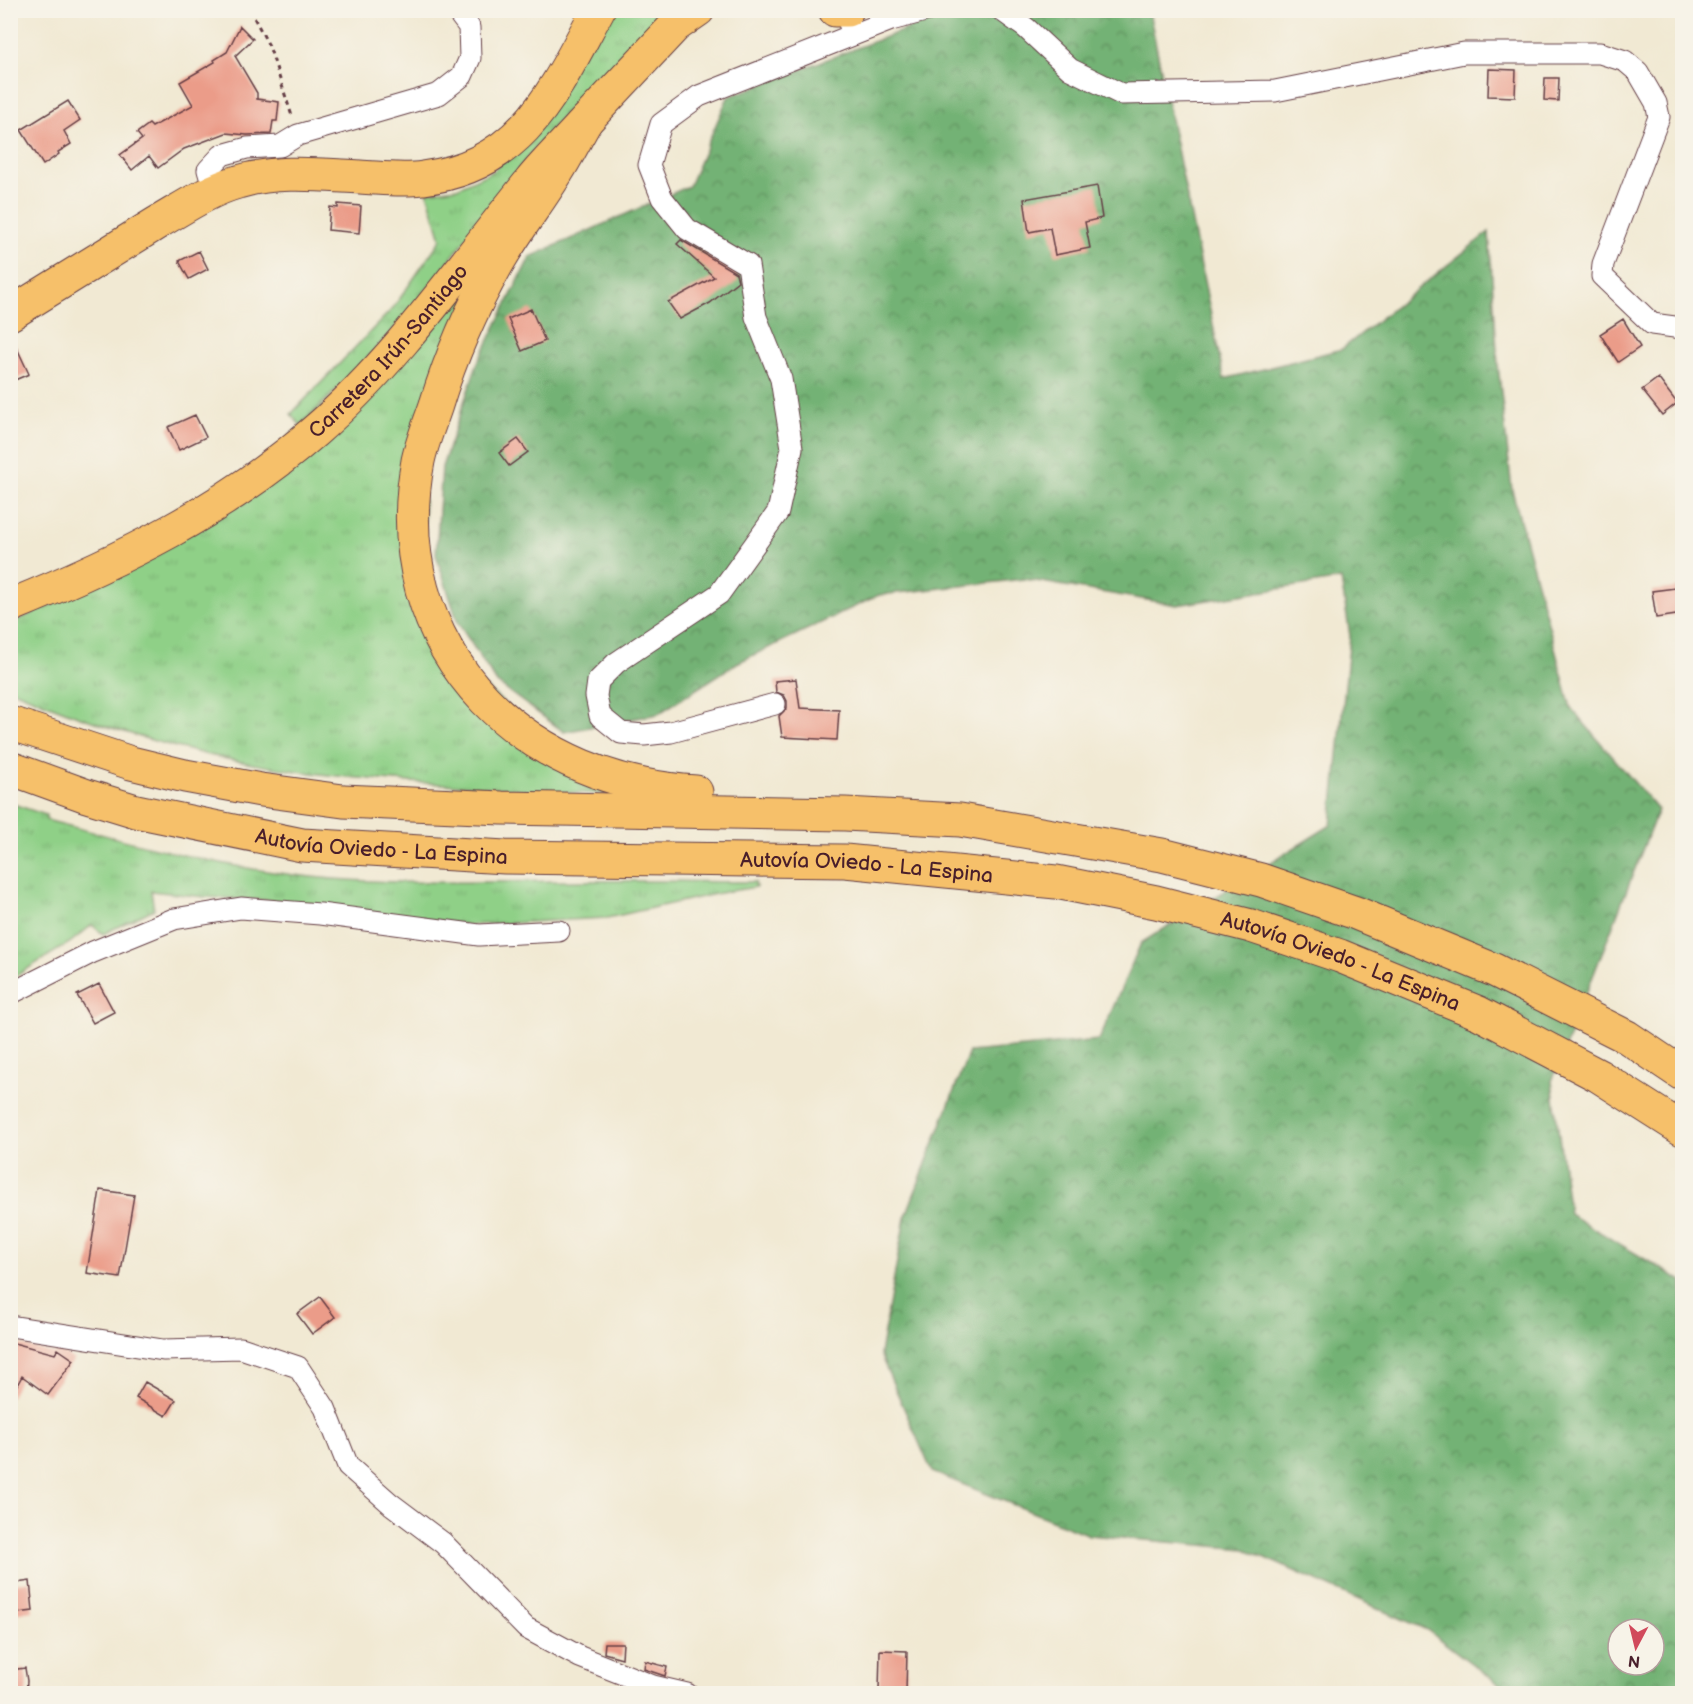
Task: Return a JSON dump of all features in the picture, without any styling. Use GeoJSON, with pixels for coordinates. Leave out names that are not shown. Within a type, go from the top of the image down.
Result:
{"type":"FeatureCollection","features":[{"type":"Feature","properties":{"kind":"highway"},"geometry":{"type":"LineString","coordinates":[[10,314],[146,230],[214,191],[235,182],[257,176],[421,178],[463,170],[480,162],[518,135],[536,117],[558,86],[598,10]]}},
{"type":"Feature","properties":{"kind":"highway","name":"Carretera Irún-Santiago"},"geometry":{"type":"LineString","coordinates":[[10,606],[97,569],[180,528],[253,480],[313,433],[342,407],[404,340],[532,180],[675,26],[698,10]]}},
{"type":"Feature","properties":{"kind":"highway"},"geometry":{"type":"LineString","coordinates":[[586,121],[556,173],[497,263],[477,303],[443,383],[418,460],[412,525],[415,559],[422,592],[439,638],[466,680],[496,711],[533,741],[571,762],[617,779],[663,790],[885,804],[960,820]]}},
{"type":"Feature","properties":{"kind":"highway","name":"Autovía Oviedo - La Espina"},"geometry":{"type":"LineString","coordinates":[[10,723],[130,763],[174,774],[261,790],[343,801],[502,808],[845,814],[960,820],[1162,855],[1261,880],[1356,913],[1494,970],[1626,1037],[1683,1074]]}},
{"type":"Feature","properties":{"kind":"highway","name":"Autovía Oviedo - La Espina"},"geometry":{"type":"LineString","coordinates":[[10,768],[136,811],[302,845],[505,857],[845,861],[1056,882],[1156,902],[1251,926],[1340,956],[1479,1013],[1599,1076],[1683,1129]]}},
{"type":"Feature","properties":{"kind":"highway"},"geometry":{"type":"LineString","coordinates":[[10,790],[120,823],[216,843],[317,856],[423,864],[505,857]]}},
{"type":"Feature","properties":{"kind":"street"},"geometry":{"type":"LineString","coordinates":[[214,191],[208,170],[222,155],[247,148],[280,147],[298,135],[439,94],[462,76],[470,58],[469,27],[456,10]]}},
{"type":"Feature","properties":{"kind":"street"},"geometry":{"type":"LineString","coordinates":[[775,704],[670,732],[644,735],[621,733],[600,716],[596,696],[598,681],[616,663],[719,594],[772,521],[778,512],[792,448],[781,379],[756,317],[748,265],[687,229],[662,198],[649,165],[661,124],[699,96],[845,17],[891,20],[929,10]]}},
{"type":"Feature","properties":{"kind":"street"},"geometry":{"type":"LineString","coordinates":[[1001,10],[1026,28],[1070,69],[1120,94],[1275,91],[1464,53],[1600,53],[1625,62],[1638,72],[1656,103],[1659,117],[1603,264],[1602,276],[1652,324],[1683,328]]}},
{"type":"Feature","properties":{"kind":"street"},"geometry":{"type":"LineString","coordinates":[[10,994],[93,952],[174,919],[241,908],[320,914],[479,935],[559,931]]}},
{"type":"Feature","properties":{"kind":"street"},"geometry":{"type":"LineString","coordinates":[[10,1326],[163,1350],[241,1348],[298,1367],[325,1408],[348,1466],[391,1504],[443,1543],[526,1628],[580,1657],[653,1686],[687,1694]]}},
{"type":"Feature","properties":{"kind":"path"},"geometry":{"type":"LineString","coordinates":[[250,10],[269,46],[298,135]]}},
{"type":"Feature","properties":{"kind":"green space"},"geometry":{"type":"Polygon","coordinates":[[[1005,10],[1149,11],[1224,379],[1342,349],[1489,232],[1498,365],[1512,490],[1571,708],[1658,810],[1552,1081],[1569,1214],[1682,1281],[1682,1693],[1511,1693],[1427,1630],[1245,1549],[1089,1535],[932,1472],[880,1354],[905,1218],[969,1052],[1099,1040],[1141,943],[1331,825],[1350,636],[1341,579],[1177,605],[1024,579],[879,595],[737,663],[658,714],[564,732],[497,683],[458,623],[436,555],[442,467],[477,364],[530,257],[689,186],[728,97],[946,14],[1005,10]]]}},
{"type":"Feature","properties":{"kind":"green space"},"geometry":{"type":"Polygon","coordinates":[[[614,11],[678,11],[651,32],[576,102],[532,152],[398,324],[300,425],[291,414],[394,307],[441,239],[427,192],[457,188],[494,171],[614,11]]]}},
{"type":"Feature","properties":{"kind":"green space"},"geometry":{"type":"Polygon","coordinates":[[[489,259],[420,420],[431,641],[613,794],[381,780],[266,766],[154,741],[46,704],[11,689],[11,623],[149,560],[489,259]]]}},
{"type":"Feature","properties":{"kind":"green space"},"geometry":{"type":"Polygon","coordinates":[[[10,803],[46,815],[46,820],[144,845],[211,861],[311,877],[410,882],[755,882],[756,887],[607,918],[469,925],[280,901],[205,897],[151,891],[154,909],[103,934],[92,925],[71,942],[11,979],[10,803]]]}},
{"type":"Feature","properties":{"kind":"building"},"geometry":{"type":"Polygon","coordinates":[[[240,26],[253,39],[235,56],[257,93],[257,99],[279,102],[277,121],[273,121],[271,134],[226,133],[184,149],[158,168],[149,156],[132,170],[120,155],[142,139],[137,133],[149,124],[152,127],[193,105],[180,82],[215,62],[214,60],[227,52],[240,26]]]}},
{"type":"Feature","properties":{"kind":"building"},"geometry":{"type":"Polygon","coordinates":[[[1489,69],[1516,70],[1515,97],[1488,96],[1489,69]]]}},
{"type":"Feature","properties":{"kind":"building"},"geometry":{"type":"Polygon","coordinates":[[[1545,78],[1559,78],[1558,101],[1544,100],[1545,78]]]}},
{"type":"Feature","properties":{"kind":"building"},"geometry":{"type":"Polygon","coordinates":[[[68,101],[80,120],[64,131],[71,144],[43,165],[21,130],[68,101]]]}},
{"type":"Feature","properties":{"kind":"building"},"geometry":{"type":"Polygon","coordinates":[[[1097,186],[1102,218],[1085,222],[1090,248],[1055,255],[1050,228],[1029,232],[1024,199],[1097,186]]]}},
{"type":"Feature","properties":{"kind":"building"},"geometry":{"type":"Polygon","coordinates":[[[338,204],[361,206],[359,233],[328,230],[330,207],[338,208],[338,204]]]}},
{"type":"Feature","properties":{"kind":"building"},"geometry":{"type":"Polygon","coordinates":[[[681,240],[736,273],[738,281],[710,303],[680,319],[668,302],[714,277],[677,244],[681,240]]]}},
{"type":"Feature","properties":{"kind":"building"},"geometry":{"type":"Polygon","coordinates":[[[199,251],[208,269],[189,279],[179,261],[199,251]]]}},
{"type":"Feature","properties":{"kind":"building"},"geometry":{"type":"Polygon","coordinates":[[[531,309],[545,341],[522,351],[508,319],[531,309]]]}},
{"type":"Feature","properties":{"kind":"building"},"geometry":{"type":"Polygon","coordinates":[[[1623,319],[1640,347],[1618,362],[1600,334],[1623,319]]]}},
{"type":"Feature","properties":{"kind":"building"},"geometry":{"type":"Polygon","coordinates":[[[10,333],[29,374],[10,382],[10,333]]]}},
{"type":"Feature","properties":{"kind":"building"},"geometry":{"type":"Polygon","coordinates":[[[1658,378],[1677,403],[1662,415],[1642,390],[1658,378]]]}},
{"type":"Feature","properties":{"kind":"building"},"geometry":{"type":"Polygon","coordinates":[[[195,415],[206,437],[179,450],[168,427],[195,415]]]}},
{"type":"Feature","properties":{"kind":"building"},"geometry":{"type":"Polygon","coordinates":[[[518,439],[528,452],[509,466],[499,453],[518,439]]]}},
{"type":"Feature","properties":{"kind":"building"},"geometry":{"type":"Polygon","coordinates":[[[1683,587],[1683,614],[1656,618],[1652,591],[1683,587]]]}},
{"type":"Feature","properties":{"kind":"building"},"geometry":{"type":"Polygon","coordinates":[[[796,679],[800,708],[839,710],[837,740],[782,737],[779,716],[787,708],[787,701],[784,695],[776,692],[775,681],[796,679]]]}},
{"type":"Feature","properties":{"kind":"building"},"geometry":{"type":"Polygon","coordinates":[[[99,984],[114,1012],[93,1023],[77,995],[99,984]]]}},
{"type":"Feature","properties":{"kind":"building"},"geometry":{"type":"Polygon","coordinates":[[[100,1190],[134,1195],[120,1278],[87,1273],[100,1190]]]}},
{"type":"Feature","properties":{"kind":"building"},"geometry":{"type":"Polygon","coordinates":[[[320,1297],[335,1317],[312,1334],[297,1314],[320,1297]]]}},
{"type":"Feature","properties":{"kind":"building"},"geometry":{"type":"Polygon","coordinates":[[[10,1342],[55,1354],[58,1349],[74,1360],[48,1395],[22,1376],[10,1398],[10,1342]]]}},
{"type":"Feature","properties":{"kind":"building"},"geometry":{"type":"Polygon","coordinates":[[[145,1382],[176,1400],[166,1416],[136,1398],[145,1382]]]}},
{"type":"Feature","properties":{"kind":"building"},"geometry":{"type":"Polygon","coordinates":[[[30,1581],[33,1611],[10,1614],[10,1584],[30,1581]]]}},
{"type":"Feature","properties":{"kind":"building"},"geometry":{"type":"Polygon","coordinates":[[[605,1643],[623,1643],[622,1658],[604,1653],[605,1643]]]}},
{"type":"Feature","properties":{"kind":"building"},"geometry":{"type":"Polygon","coordinates":[[[880,1650],[907,1651],[906,1692],[879,1691],[880,1650]]]}},
{"type":"Feature","properties":{"kind":"building"},"geometry":{"type":"Polygon","coordinates":[[[645,1661],[667,1667],[665,1676],[644,1669],[645,1661]]]}},
{"type":"Feature","properties":{"kind":"building"},"geometry":{"type":"Polygon","coordinates":[[[25,1668],[26,1694],[10,1694],[10,1670],[25,1668]]]}}]}
